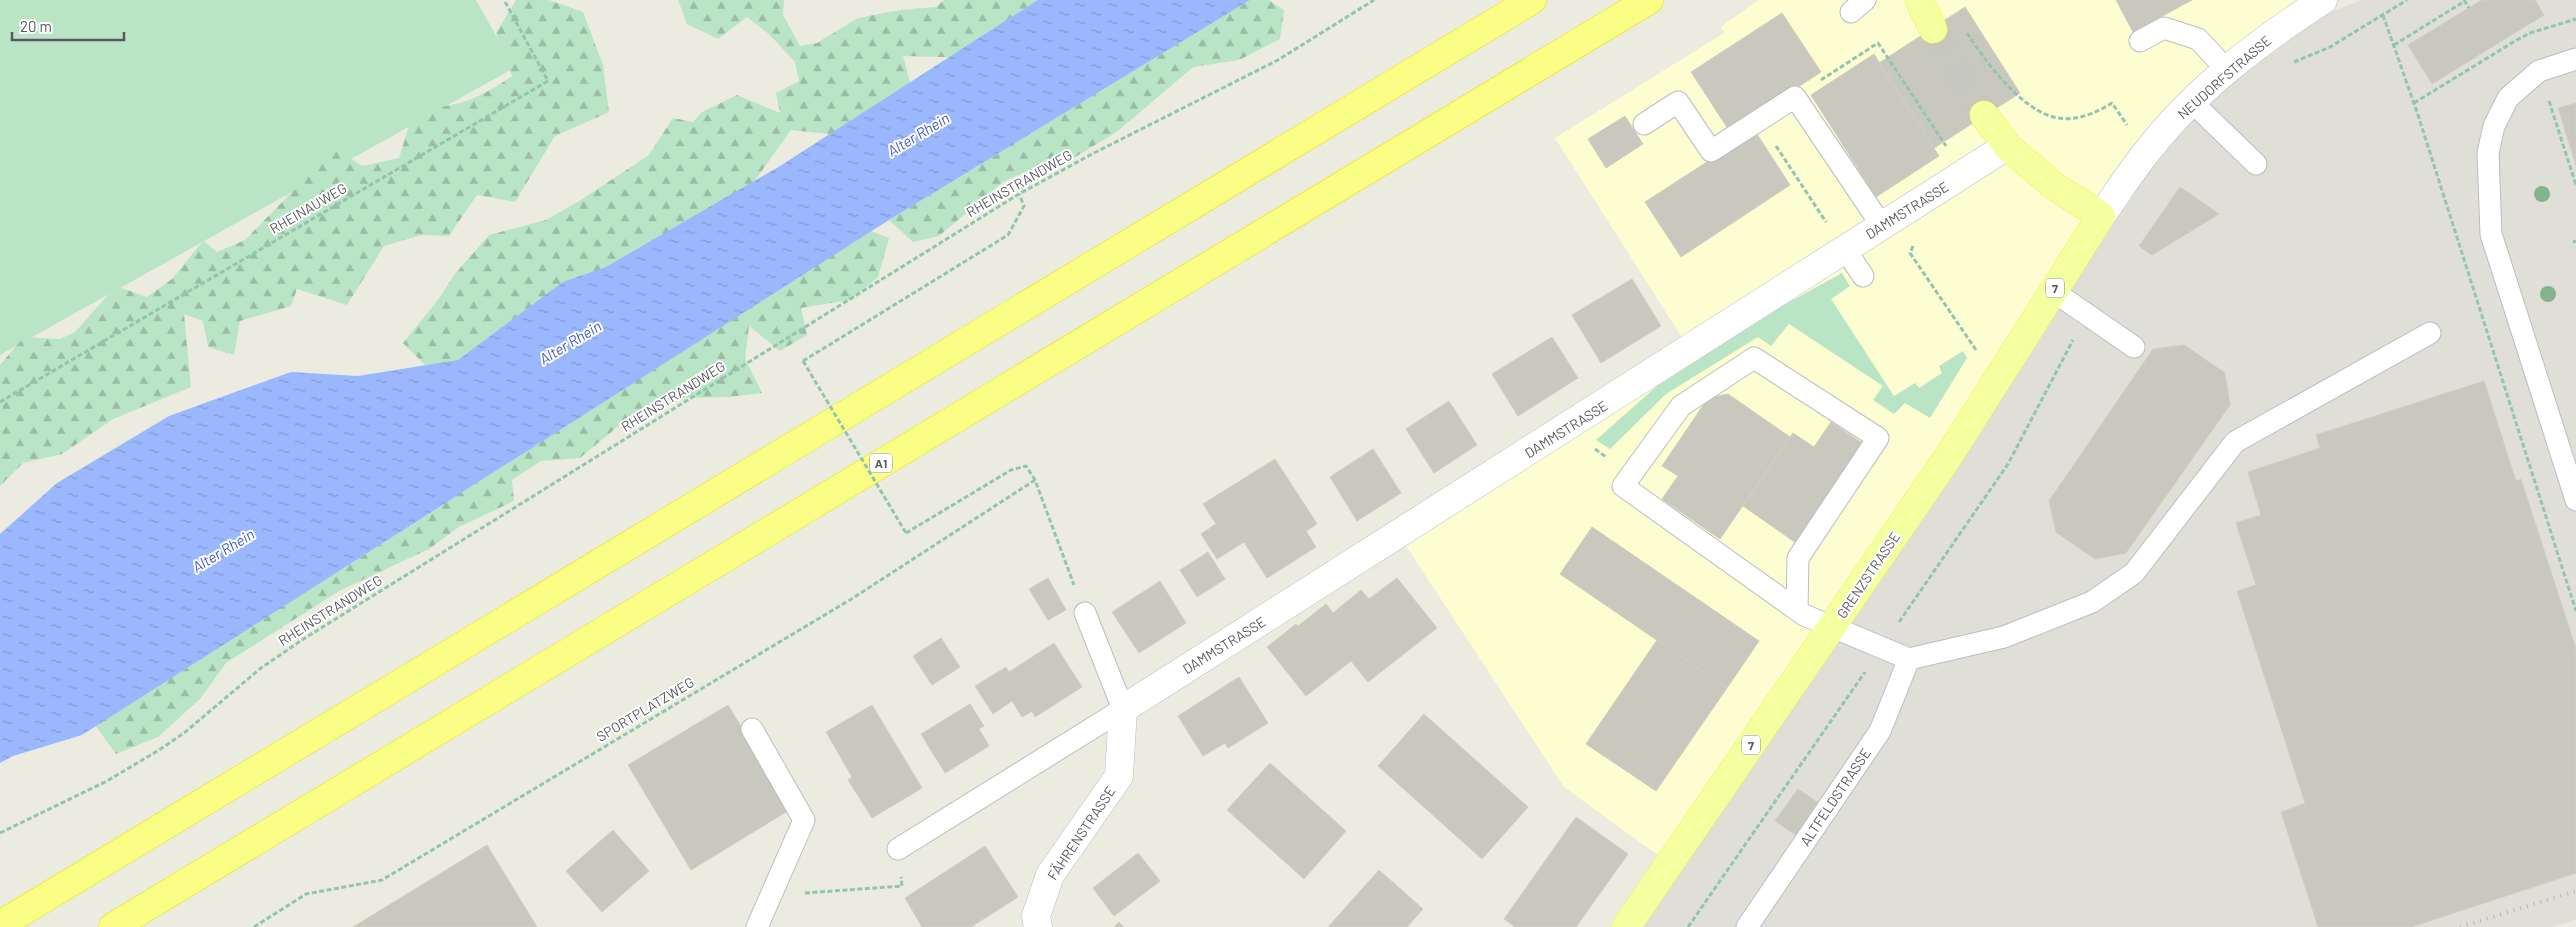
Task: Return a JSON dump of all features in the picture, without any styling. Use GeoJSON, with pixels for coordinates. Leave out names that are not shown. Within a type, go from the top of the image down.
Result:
{"type":"FeatureCollection","features":[{"type":"Feature","properties":{"kind":"highway"},"geometry":{"type":"LineString","coordinates":[[0,924],[1532,0]]}},
{"type":"Feature","properties":{"kind":"highway","name":"A1"},"geometry":{"type":"LineString","coordinates":[[113,927],[1649,0]]}},
{"type":"Feature","properties":{"kind":"main road"},"geometry":{"type":"LineString","coordinates":[[1919,0],[1933,29]]}},
{"type":"Feature","properties":{"kind":"main road"},"geometry":{"type":"LineString","coordinates":[[1984,115],[2007,146],[2054,186],[2101,216]]}},
{"type":"Feature","properties":{"kind":"main road","name":"GRENZSTRASSE"},"geometry":{"type":"LineString","coordinates":[[1626,927],[1948,457],[2101,216]]}},
{"type":"Feature","properties":{"kind":"street","name":"NEUDORFSTRASSE"},"geometry":{"type":"LineString","coordinates":[[2101,216],[2150,147],[2192,102],[2273,34],[2323,0]]}},
{"type":"Feature","properties":{"kind":"street","name":"DAMMSTRASSE"},"geometry":{"type":"LineString","coordinates":[[1123,709],[2007,146]]}},
{"type":"Feature","properties":{"kind":"street","name":"FÄHRENSTRASSE"},"geometry":{"type":"LineString","coordinates":[[1038,927],[1036,916],[1050,875],[1119,776],[1123,709]]}},
{"type":"Feature","properties":{"kind":"lane"},"geometry":{"type":"LineString","coordinates":[[2140,40],[2164,28],[2198,39],[2228,71]]}},
{"type":"Feature","properties":{"kind":"lane"},"geometry":{"type":"LineString","coordinates":[[2576,59],[2539,71],[2508,98],[2494,126],[2488,153],[2491,234],[2576,500]]}},
{"type":"Feature","properties":{"kind":"lane"},"geometry":{"type":"LineString","coordinates":[[1644,124],[1678,102],[1711,151],[1795,97],[1882,226]]}},
{"type":"Feature","properties":{"kind":"lane"},"geometry":{"type":"LineString","coordinates":[[2192,102],[2256,164]]}},
{"type":"Feature","properties":{"kind":"lane"},"geometry":{"type":"LineString","coordinates":[[1845,249],[1863,276]]}},
{"type":"Feature","properties":{"kind":"lane"},"geometry":{"type":"LineString","coordinates":[[2053,291],[2134,347]]}},
{"type":"Feature","properties":{"kind":"lane"},"geometry":{"type":"LineString","coordinates":[[1797,610],[1798,558],[1878,438],[1754,358],[1681,406],[1623,486],[1804,615],[1909,659],[2004,637],[2092,602],[2134,573],[2235,442],[2430,333]]}},
{"type":"Feature","properties":{"kind":"lane"},"geometry":{"type":"LineString","coordinates":[[898,850],[1123,709],[1085,613]]}},
{"type":"Feature","properties":{"kind":"lane","name":"ALTFELDSTRASSE"},"geometry":{"type":"LineString","coordinates":[[1747,927],[1880,731],[1909,659]]}},
{"type":"Feature","properties":{"kind":"lane"},"geometry":{"type":"LineString","coordinates":[[752,729],[804,820],[757,927]]}},
{"type":"Feature","properties":{"kind":"path","name":"RHEINAUWEG"},"geometry":{"type":"LineString","coordinates":[[0,402],[548,81],[504,0]]}},
{"type":"Feature","properties":{"kind":"path","name":"RHEINSTRANDWEG"},"geometry":{"type":"LineString","coordinates":[[0,833],[107,781],[159,750],[184,733],[261,668],[305,638],[1019,194],[1092,154],[1278,60],[1374,0]]}},
{"type":"Feature","properties":{"kind":"path"},"geometry":{"type":"LineString","coordinates":[[2292,63],[2325,50],[2407,0]]}},
{"type":"Feature","properties":{"kind":"path"},"geometry":{"type":"LineString","coordinates":[[2394,45],[2464,1],[2469,8]]}},
{"type":"Feature","properties":{"kind":"path"},"geometry":{"type":"LineString","coordinates":[[2384,14],[2576,611]]}},
{"type":"Feature","properties":{"kind":"path"},"geometry":{"type":"LineString","coordinates":[[2414,103],[2530,33],[2576,19]]}},
{"type":"Feature","properties":{"kind":"path"},"geometry":{"type":"LineString","coordinates":[[1963,25],[1980,53],[2006,84],[2044,114],[2058,118],[2072,118],[2089,115],[2112,103]]}},
{"type":"Feature","properties":{"kind":"path"},"geometry":{"type":"LineString","coordinates":[[2530,33],[2539,71],[2576,185]]}},
{"type":"Feature","properties":{"kind":"path"},"geometry":{"type":"LineString","coordinates":[[1795,97],[1878,43],[1965,174]]}},
{"type":"Feature","properties":{"kind":"path"},"geometry":{"type":"LineString","coordinates":[[1759,120],[1845,249]]}},
{"type":"Feature","properties":{"kind":"path"},"geometry":{"type":"LineString","coordinates":[[1019,194],[1024,206],[1008,235],[803,361],[906,533],[1011,470],[1026,466],[1035,480],[1085,613]]}},
{"type":"Feature","properties":{"kind":"path"},"geometry":{"type":"LineString","coordinates":[[1914,245],[1910,253],[1976,350]]}},
{"type":"Feature","properties":{"kind":"path"},"geometry":{"type":"LineString","coordinates":[[1688,927],[2008,464],[2086,314]]}},
{"type":"Feature","properties":{"kind":"path"},"geometry":{"type":"LineString","coordinates":[[1563,430],[1632,473]]}},
{"type":"Feature","properties":{"kind":"path","name":"SPORTPLATZWEG"},"geometry":{"type":"LineString","coordinates":[[254,927],[306,894],[382,880],[853,598],[1035,480]]}},
{"type":"Feature","properties":{"kind":"path"},"geometry":{"type":"LineString","coordinates":[[771,896],[902,886],[898,850]]}},
{"type":"Feature","properties":{"kind":"shaded area"},"geometry":{"type":"Polygon","coordinates":[[[1758,0],[2310,0],[1670,864],[1564,787],[1399,535],[1690,350],[1555,138],[1724,33],[1721,27],[1758,0]]]}},
{"type":"Feature","properties":{"kind":"shaded area"},"geometry":{"type":"Polygon","coordinates":[[[2362,0],[2576,0],[2576,920],[2552,927],[1626,927],[2101,216],[2273,34],[2362,0]]]}},
{"type":"Feature","properties":{"kind":"green space"},"geometry":{"type":"Polygon","coordinates":[[[0,0],[476,0],[514,68],[0,355],[0,0]]]}},
{"type":"Feature","properties":{"kind":"green space"},"geometry":{"type":"Polygon","coordinates":[[[516,0],[549,0],[583,12],[603,65],[609,112],[555,136],[515,202],[477,195],[449,236],[421,235],[384,246],[347,305],[297,289],[291,306],[240,321],[234,355],[208,347],[203,321],[184,314],[191,387],[113,419],[62,454],[23,463],[0,486],[0,365],[24,337],[60,339],[75,332],[116,286],[147,297],[172,279],[203,241],[217,252],[245,240],[335,148],[362,166],[399,158],[414,110],[443,107],[466,101],[477,97],[512,76],[496,33],[516,0]]]}},
{"type":"Feature","properties":{"kind":"green space"},"geometry":{"type":"Polygon","coordinates":[[[678,0],[784,0],[783,15],[800,46],[817,43],[858,18],[900,10],[936,7],[944,0],[1070,0],[975,58],[903,56],[911,86],[838,135],[791,130],[743,197],[464,362],[426,366],[403,343],[438,300],[455,274],[489,235],[546,220],[581,200],[649,155],[673,118],[693,122],[702,112],[737,95],[780,113],[776,93],[799,81],[795,62],[770,35],[747,17],[718,39],[687,24],[678,0]]]}},
{"type":"Feature","properties":{"kind":"green space"},"geometry":{"type":"Polygon","coordinates":[[[1250,0],[1269,0],[1284,10],[1280,39],[1239,60],[1193,67],[1118,131],[1054,170],[1030,170],[1003,182],[939,236],[913,242],[889,220],[1250,0]]]}},
{"type":"Feature","properties":{"kind":"green space"},"geometry":{"type":"Polygon","coordinates":[[[871,231],[889,238],[878,277],[850,300],[801,308],[807,335],[780,351],[749,326],[745,359],[762,393],[729,397],[682,398],[675,403],[627,419],[580,458],[541,461],[512,480],[514,501],[459,527],[429,549],[339,591],[226,663],[200,699],[158,737],[116,754],[0,594],[331,576],[871,231]]]}},
{"type":"Feature","properties":{"kind":"green space"},"geometry":{"type":"Polygon","coordinates":[[[1842,273],[1850,286],[1831,299],[1894,396],[1915,383],[1919,388],[1942,373],[1939,366],[1963,351],[1967,358],[1930,418],[1905,403],[1894,414],[1873,400],[1883,386],[1789,324],[1771,346],[1758,337],[1666,394],[1610,449],[1596,440],[1657,386],[1782,306],[1842,273]]]}},
{"type":"Feature","properties":{"kind":"water","name":"Alter Rhein"},"geometry":{"type":"Polygon","coordinates":[[[1038,0],[1250,0],[889,220],[82,735],[13,756],[0,763],[0,534],[57,483],[169,416],[291,372],[358,376],[458,360],[563,282],[606,267],[780,166],[1038,0]]]}},
{"type":"Feature","properties":{"kind":"building"},"geometry":{"type":"Polygon","coordinates":[[[2116,0],[2192,0],[2133,32],[2116,0]]]}},
{"type":"Feature","properties":{"kind":"building"},"geometry":{"type":"Polygon","coordinates":[[[2482,0],[2535,0],[2544,15],[2432,84],[2408,45],[2482,0]]]}},
{"type":"Feature","properties":{"kind":"building"},"geometry":{"type":"Polygon","coordinates":[[[1965,7],[2020,93],[1934,148],[1879,63],[1965,7]]]}},
{"type":"Feature","properties":{"kind":"building"},"geometry":{"type":"Polygon","coordinates":[[[1782,13],[1821,72],[1730,132],[1691,72],[1782,13]]]}},
{"type":"Feature","properties":{"kind":"building"},"geometry":{"type":"Polygon","coordinates":[[[1874,54],[1939,156],[1876,197],[1811,95],[1874,54]]]}},
{"type":"Feature","properties":{"kind":"building"},"geometry":{"type":"Polygon","coordinates":[[[2576,103],[2576,165],[2558,108],[2576,103]]]}},
{"type":"Feature","properties":{"kind":"building"},"geometry":{"type":"Polygon","coordinates":[[[1625,116],[1643,144],[1606,168],[1588,139],[1625,116]]]}},
{"type":"Feature","properties":{"kind":"building"},"geometry":{"type":"Polygon","coordinates":[[[1755,131],[1790,185],[1681,257],[1645,202],[1755,131]]]}},
{"type":"Feature","properties":{"kind":"building"},"geometry":{"type":"Polygon","coordinates":[[[2180,187],[2219,214],[2152,255],[2139,246],[2180,187]]]}},
{"type":"Feature","properties":{"kind":"building"},"geometry":{"type":"Polygon","coordinates":[[[1632,279],[1661,326],[1601,363],[1572,315],[1632,279]]]}},
{"type":"Feature","properties":{"kind":"building"},"geometry":{"type":"Polygon","coordinates":[[[1552,337],[1578,378],[1518,416],[1492,374],[1552,337]]]}},
{"type":"Feature","properties":{"kind":"building"},"geometry":{"type":"Polygon","coordinates":[[[2184,345],[2225,373],[2230,405],[2126,553],[2095,559],[2056,532],[2049,501],[2153,349],[2184,345]]]}},
{"type":"Feature","properties":{"kind":"building"},"geometry":{"type":"Polygon","coordinates":[[[2484,381],[2516,481],[2521,479],[2576,649],[2576,873],[2411,927],[2318,927],[2281,812],[2305,803],[2237,591],[2256,585],[2236,523],[2261,515],[2248,472],[2320,448],[2316,435],[2484,381]]]}},
{"type":"Feature","properties":{"kind":"building"},"geometry":{"type":"Polygon","coordinates":[[[1728,394],[1790,437],[1720,539],[1662,499],[1678,476],[1662,466],[1708,398],[1728,394]]]}},
{"type":"Feature","properties":{"kind":"building"},"geometry":{"type":"Polygon","coordinates":[[[1449,401],[1477,445],[1434,473],[1406,429],[1449,401]]]}},
{"type":"Feature","properties":{"kind":"building"},"geometry":{"type":"Polygon","coordinates":[[[1831,422],[1877,453],[1809,552],[1743,506],[1793,433],[1814,447],[1831,422]]]}},
{"type":"Feature","properties":{"kind":"building"},"geometry":{"type":"Polygon","coordinates":[[[1373,449],[1401,493],[1357,521],[1330,477],[1373,449]]]}},
{"type":"Feature","properties":{"kind":"building"},"geometry":{"type":"Polygon","coordinates":[[[1275,459],[1317,524],[1306,531],[1316,547],[1267,578],[1244,542],[1217,559],[1201,534],[1216,524],[1203,504],[1275,459]]]}},
{"type":"Feature","properties":{"kind":"building"},"geometry":{"type":"Polygon","coordinates":[[[1592,527],[1759,641],[1727,688],[1560,574],[1592,527]]]}},
{"type":"Feature","properties":{"kind":"building"},"geometry":{"type":"Polygon","coordinates":[[[1208,552],[1225,579],[1197,597],[1180,570],[1208,552]]]}},
{"type":"Feature","properties":{"kind":"building"},"geometry":{"type":"Polygon","coordinates":[[[1048,578],[1066,610],[1048,620],[1029,589],[1048,578]]]}},
{"type":"Feature","properties":{"kind":"building"},"geometry":{"type":"Polygon","coordinates":[[[1397,578],[1437,628],[1368,682],[1351,661],[1306,696],[1267,647],[1296,624],[1298,626],[1326,604],[1333,613],[1361,590],[1369,599],[1397,578]]]}},
{"type":"Feature","properties":{"kind":"building"},"geometry":{"type":"Polygon","coordinates":[[[1160,581],[1186,623],[1139,653],[1112,612],[1160,581]]]}},
{"type":"Feature","properties":{"kind":"building"},"geometry":{"type":"Polygon","coordinates":[[[941,638],[960,667],[932,685],[913,656],[941,638]]]}},
{"type":"Feature","properties":{"kind":"building"},"geometry":{"type":"Polygon","coordinates":[[[1657,640],[1727,688],[1656,791],[1586,744],[1657,640]]]}},
{"type":"Feature","properties":{"kind":"building"},"geometry":{"type":"Polygon","coordinates":[[[1054,643],[1082,687],[1035,717],[1032,711],[1022,717],[1012,701],[993,714],[975,686],[1006,667],[1009,672],[1054,643]]]}},
{"type":"Feature","properties":{"kind":"building"},"geometry":{"type":"Polygon","coordinates":[[[1239,677],[1268,723],[1228,748],[1225,743],[1203,756],[1178,716],[1239,677]]]}},
{"type":"Feature","properties":{"kind":"building"},"geometry":{"type":"Polygon","coordinates":[[[970,704],[984,726],[979,729],[989,746],[945,773],[921,734],[970,704]]]}},
{"type":"Feature","properties":{"kind":"building"},"geometry":{"type":"Polygon","coordinates":[[[728,705],[791,809],[691,870],[628,765],[728,705]]]}},
{"type":"Feature","properties":{"kind":"building"},"geometry":{"type":"Polygon","coordinates":[[[872,705],[922,788],[872,818],[848,780],[852,777],[826,732],[872,705]]]}},
{"type":"Feature","properties":{"kind":"building"},"geometry":{"type":"Polygon","coordinates":[[[1424,714],[1528,807],[1482,859],[1378,766],[1424,714]]]}},
{"type":"Feature","properties":{"kind":"building"},"geometry":{"type":"Polygon","coordinates":[[[1270,763],[1346,831],[1304,879],[1227,810],[1270,763]]]}},
{"type":"Feature","properties":{"kind":"building"},"geometry":{"type":"Polygon","coordinates":[[[1798,789],[1826,808],[1803,840],[1775,821],[1798,789]]]}},
{"type":"Feature","properties":{"kind":"building"},"geometry":{"type":"Polygon","coordinates":[[[1576,817],[1628,854],[1576,927],[1515,927],[1504,919],[1576,817]]]}},
{"type":"Feature","properties":{"kind":"building"},"geometry":{"type":"Polygon","coordinates":[[[613,830],[649,871],[602,912],[566,871],[613,830]]]}},
{"type":"Feature","properties":{"kind":"building"},"geometry":{"type":"Polygon","coordinates":[[[487,845],[537,927],[353,927],[487,845]]]}},
{"type":"Feature","properties":{"kind":"building"},"geometry":{"type":"Polygon","coordinates":[[[985,846],[1018,897],[971,927],[922,927],[905,898],[985,846]]]}},
{"type":"Feature","properties":{"kind":"building"},"geometry":{"type":"Polygon","coordinates":[[[1138,853],[1160,881],[1114,916],[1093,888],[1138,853]]]}},
{"type":"Feature","properties":{"kind":"building"},"geometry":{"type":"Polygon","coordinates":[[[1379,870],[1423,909],[1407,927],[1328,927],[1379,870]]]}},
{"type":"Feature","properties":{"kind":"building"},"geometry":{"type":"Polygon","coordinates":[[[1119,922],[1124,927],[1114,927],[1119,922]]]}},
{"type":"Feature","properties":{"kind":"tunnel"},"geometry":{"type":"LineString","coordinates":[[1933,29],[1984,115]]}},
{"type":"Feature","properties":{"kind":"railway"},"geometry":{"type":"LineString","coordinates":[[2460,927],[2576,891]]}}]}
